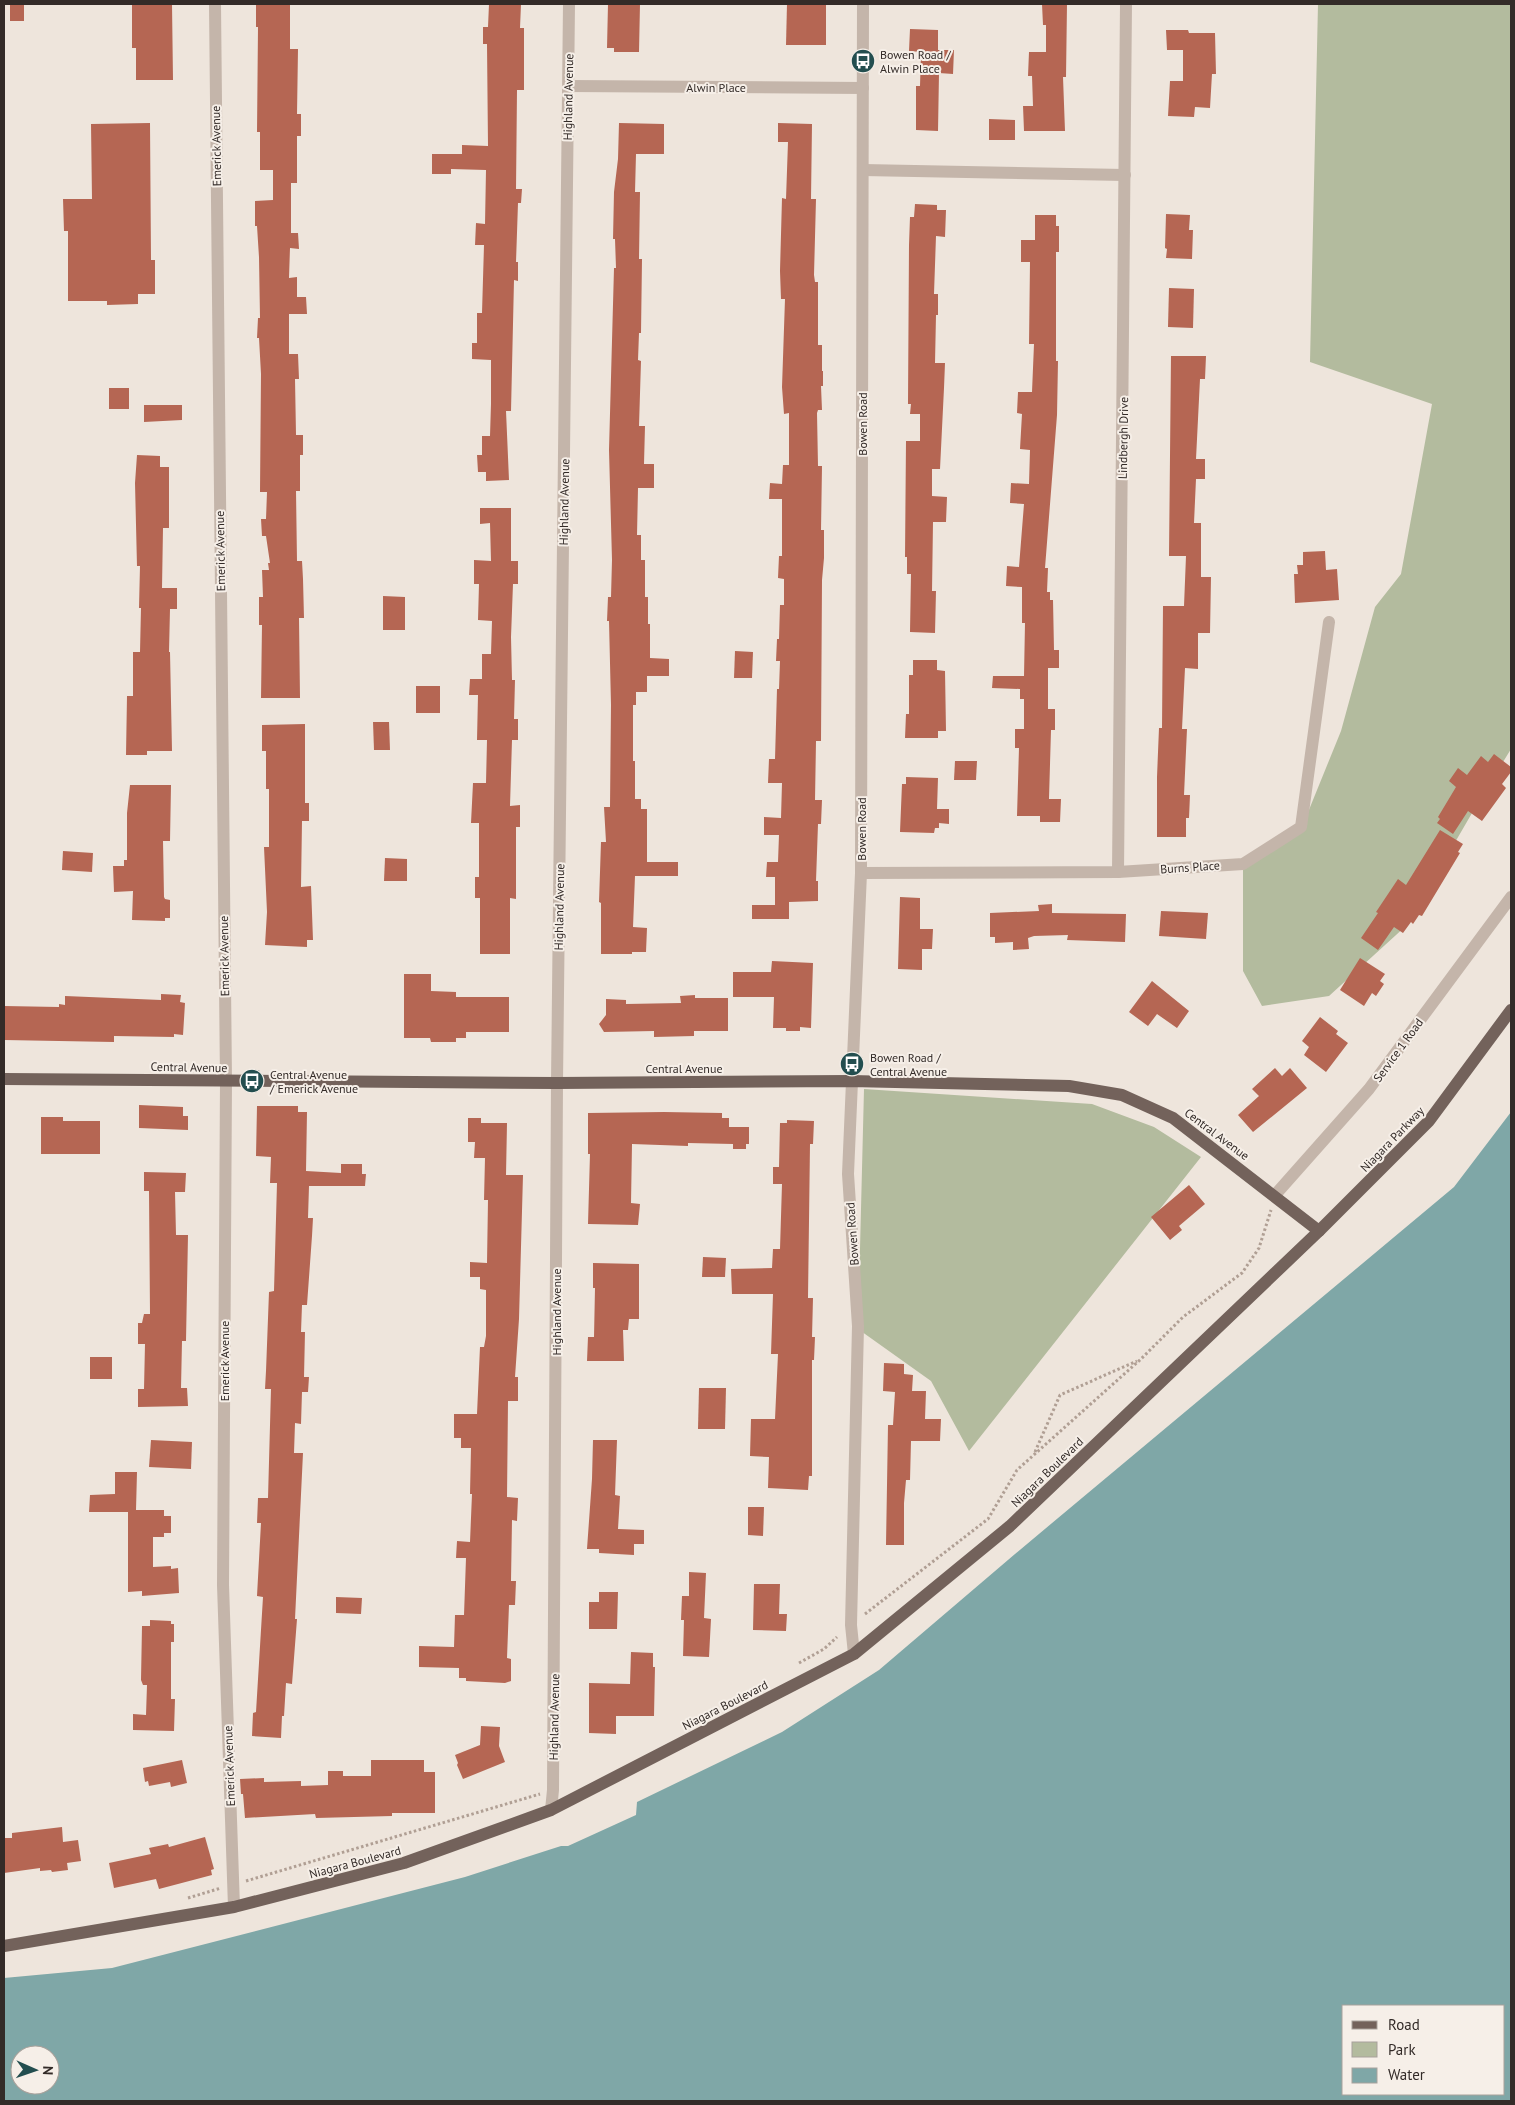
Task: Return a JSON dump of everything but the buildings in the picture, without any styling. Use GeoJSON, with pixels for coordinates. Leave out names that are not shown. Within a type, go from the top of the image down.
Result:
{"type":"FeatureCollection","features":[{"type":"Feature","properties":{"kind":"main road","name":"Niagara Parkway"},"geometry":{"type":"LineString","coordinates":[[1319,1231],[1430,1121],[1511,1010]]}},
{"type":"Feature","properties":{"kind":"main road","name":"Central Avenue"},"geometry":{"type":"LineString","coordinates":[[4,1079],[557,1083],[851,1081],[1069,1086],[1122,1095],[1173,1118],[1275,1195],[1319,1231]]}},
{"type":"Feature","properties":{"kind":"main road","name":"Niagara Boulevard"},"geometry":{"type":"LineString","coordinates":[[4,1946],[234,1907],[404,1863],[551,1810],[854,1654],[1010,1526],[1319,1231]]}},
{"type":"Feature","properties":{"kind":"street","name":"Emerick Avenue"},"geometry":{"type":"LineString","coordinates":[[215,4],[226,1081],[223,1585],[234,1907]]}},
{"type":"Feature","properties":{"kind":"street","name":"Highland Avenue"},"geometry":{"type":"LineString","coordinates":[[551,1810],[553,1790],[555,1645],[557,1083],[569,4]]}},
{"type":"Feature","properties":{"kind":"street","name":"Bowen Road"},"geometry":{"type":"LineString","coordinates":[[854,1654],[851,1625],[858,1326],[848,1174],[861,873],[863,4]]}},
{"type":"Feature","properties":{"kind":"street","name":"Lindbergh Drive"},"geometry":{"type":"LineString","coordinates":[[1118,872],[1126,4]]}},
{"type":"Feature","properties":{"kind":"street","name":"Alwin Place"},"geometry":{"type":"LineString","coordinates":[[569,86],[863,88]]}},
{"type":"Feature","properties":{"kind":"street"},"geometry":{"type":"LineString","coordinates":[[863,170],[1125,175]]}},
{"type":"Feature","properties":{"kind":"street","name":"Burns Place"},"geometry":{"type":"LineString","coordinates":[[861,873],[1118,872],[1243,864],[1301,827],[1329,622]]}},
{"type":"Feature","properties":{"kind":"street","name":"Service 1 Road"},"geometry":{"type":"LineString","coordinates":[[1275,1195],[1369,1089],[1511,897]]}},
{"type":"Feature","properties":{"kind":"path"},"geometry":{"type":"LineString","coordinates":[[1141,1359],[1060,1395],[1034,1455],[1141,1359],[1184,1317],[1242,1272],[1259,1248],[1275,1195]]}},
{"type":"Feature","properties":{"kind":"green space"},"geometry":{"type":"Polygon","coordinates":[[[1318,4],[1511,4],[1511,749],[1407,925],[1329,996],[1262,1006],[1243,971],[1243,863],[1302,827],[1341,731],[1375,607],[1401,574],[1432,404],[1310,362],[1318,4]]]}},
{"type":"Feature","properties":{"kind":"green space"},"geometry":{"type":"Polygon","coordinates":[[[864,1089],[1092,1104],[1154,1127],[1201,1157],[969,1451],[931,1381],[858,1329],[864,1089]]]}},
{"type":"Feature","properties":{"kind":"water"},"geometry":{"type":"Polygon","coordinates":[[[1511,1112],[1511,2101],[4,2101],[4,1978],[112,1968],[465,1877],[561,1846],[568,1846],[636,1815],[637,1802],[782,1732],[879,1670],[1454,1187],[1511,1112]]]}},
{"type":"Feature","properties":{"kind":"place","name":"Bowen Road / Alwin Place"},"geometry":{"type":"Point","coordinates":[863,61]}},
{"type":"Feature","properties":{"kind":"place","name":"Bowen Road / Central Avenue"},"geometry":{"type":"Point","coordinates":[852,1064]}},
{"type":"Feature","properties":{"kind":"place","name":"Central Avenue / Emerick Avenue"},"geometry":{"type":"Point","coordinates":[252,1081]}}]}
